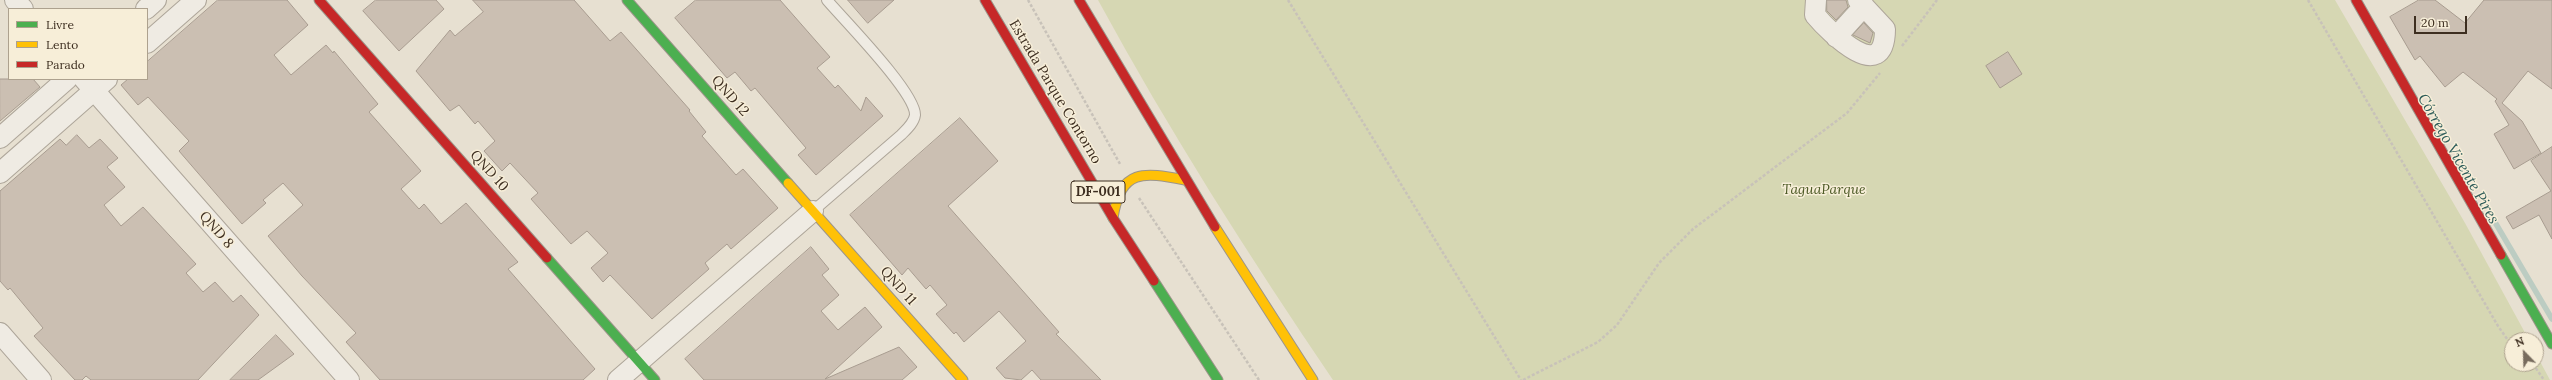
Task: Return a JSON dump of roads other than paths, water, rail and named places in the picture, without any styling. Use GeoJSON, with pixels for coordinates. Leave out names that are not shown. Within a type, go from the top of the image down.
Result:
{"type":"FeatureCollection","features":[{"type":"Feature","properties":{"kind":"main road","name":"QND 10"},"geometry":{"type":"LineString","coordinates":[[319,0],[655,380]]}},
{"type":"Feature","properties":{"kind":"main road","name":"QND 12"},"geometry":{"type":"LineString","coordinates":[[627,0],[813,211]]}},
{"type":"Feature","properties":{"kind":"main road","name":"Estrada Parque Contorno"},"geometry":{"type":"LineString","coordinates":[[985,0],[1113,218],[1218,380]]}},
{"type":"Feature","properties":{"kind":"main road"},"geometry":{"type":"LineString","coordinates":[[1079,0],[1185,180],[1313,380]]}},
{"type":"Feature","properties":{"kind":"main road"},"geometry":{"type":"LineString","coordinates":[[2356,0],[2552,344]]}},
{"type":"Feature","properties":{"kind":"main road"},"geometry":{"type":"LineString","coordinates":[[1113,218],[1116,194],[1130,181],[1147,174],[1185,180]]}},
{"type":"Feature","properties":{"kind":"main road","name":"QND 11"},"geometry":{"type":"LineString","coordinates":[[813,211],[963,380]]}},
{"type":"Feature","properties":{"kind":"street"},"geometry":{"type":"LineString","coordinates":[[15,0],[22,8]]}},
{"type":"Feature","properties":{"kind":"street"},"geometry":{"type":"LineString","coordinates":[[147,8],[156,0]]}},
{"type":"Feature","properties":{"kind":"street"},"geometry":{"type":"LineString","coordinates":[[148,42],[196,0]]}},
{"type":"Feature","properties":{"kind":"street"},"geometry":{"type":"LineString","coordinates":[[1816,0],[1815,15],[1836,37],[1849,48],[1864,55],[1873,54],[1881,49],[1885,40],[1884,29],[1861,3],[1836,37]]}},
{"type":"Feature","properties":{"kind":"street"},"geometry":{"type":"LineString","coordinates":[[0,138],[66,80]]}},
{"type":"Feature","properties":{"kind":"street"},"geometry":{"type":"LineString","coordinates":[[0,173],[95,83]]}},
{"type":"Feature","properties":{"kind":"street","name":"QND 8"},"geometry":{"type":"LineString","coordinates":[[95,83],[349,380]]}},
{"type":"Feature","properties":{"kind":"street"},"geometry":{"type":"LineString","coordinates":[[618,380],[813,211]]}},
{"type":"Feature","properties":{"kind":"street"},"geometry":{"type":"LineString","coordinates":[[0,333],[41,380]]}},
{"type":"Feature","properties":{"kind":"lane"},"geometry":{"type":"LineString","coordinates":[[813,211],[901,135],[913,121],[915,115],[911,100],[899,83],[827,0]]}},
{"type":"Feature","properties":{"kind":"waterway","name":"Córrego Vicente Pires"},"geometry":{"type":"LineString","coordinates":[[2489,212],[2552,319]]}},
{"type":"Feature","properties":{"kind":"park label","name":"TaguaParque"},"geometry":{"type":"Point","coordinates":[1824,190]}}]}
